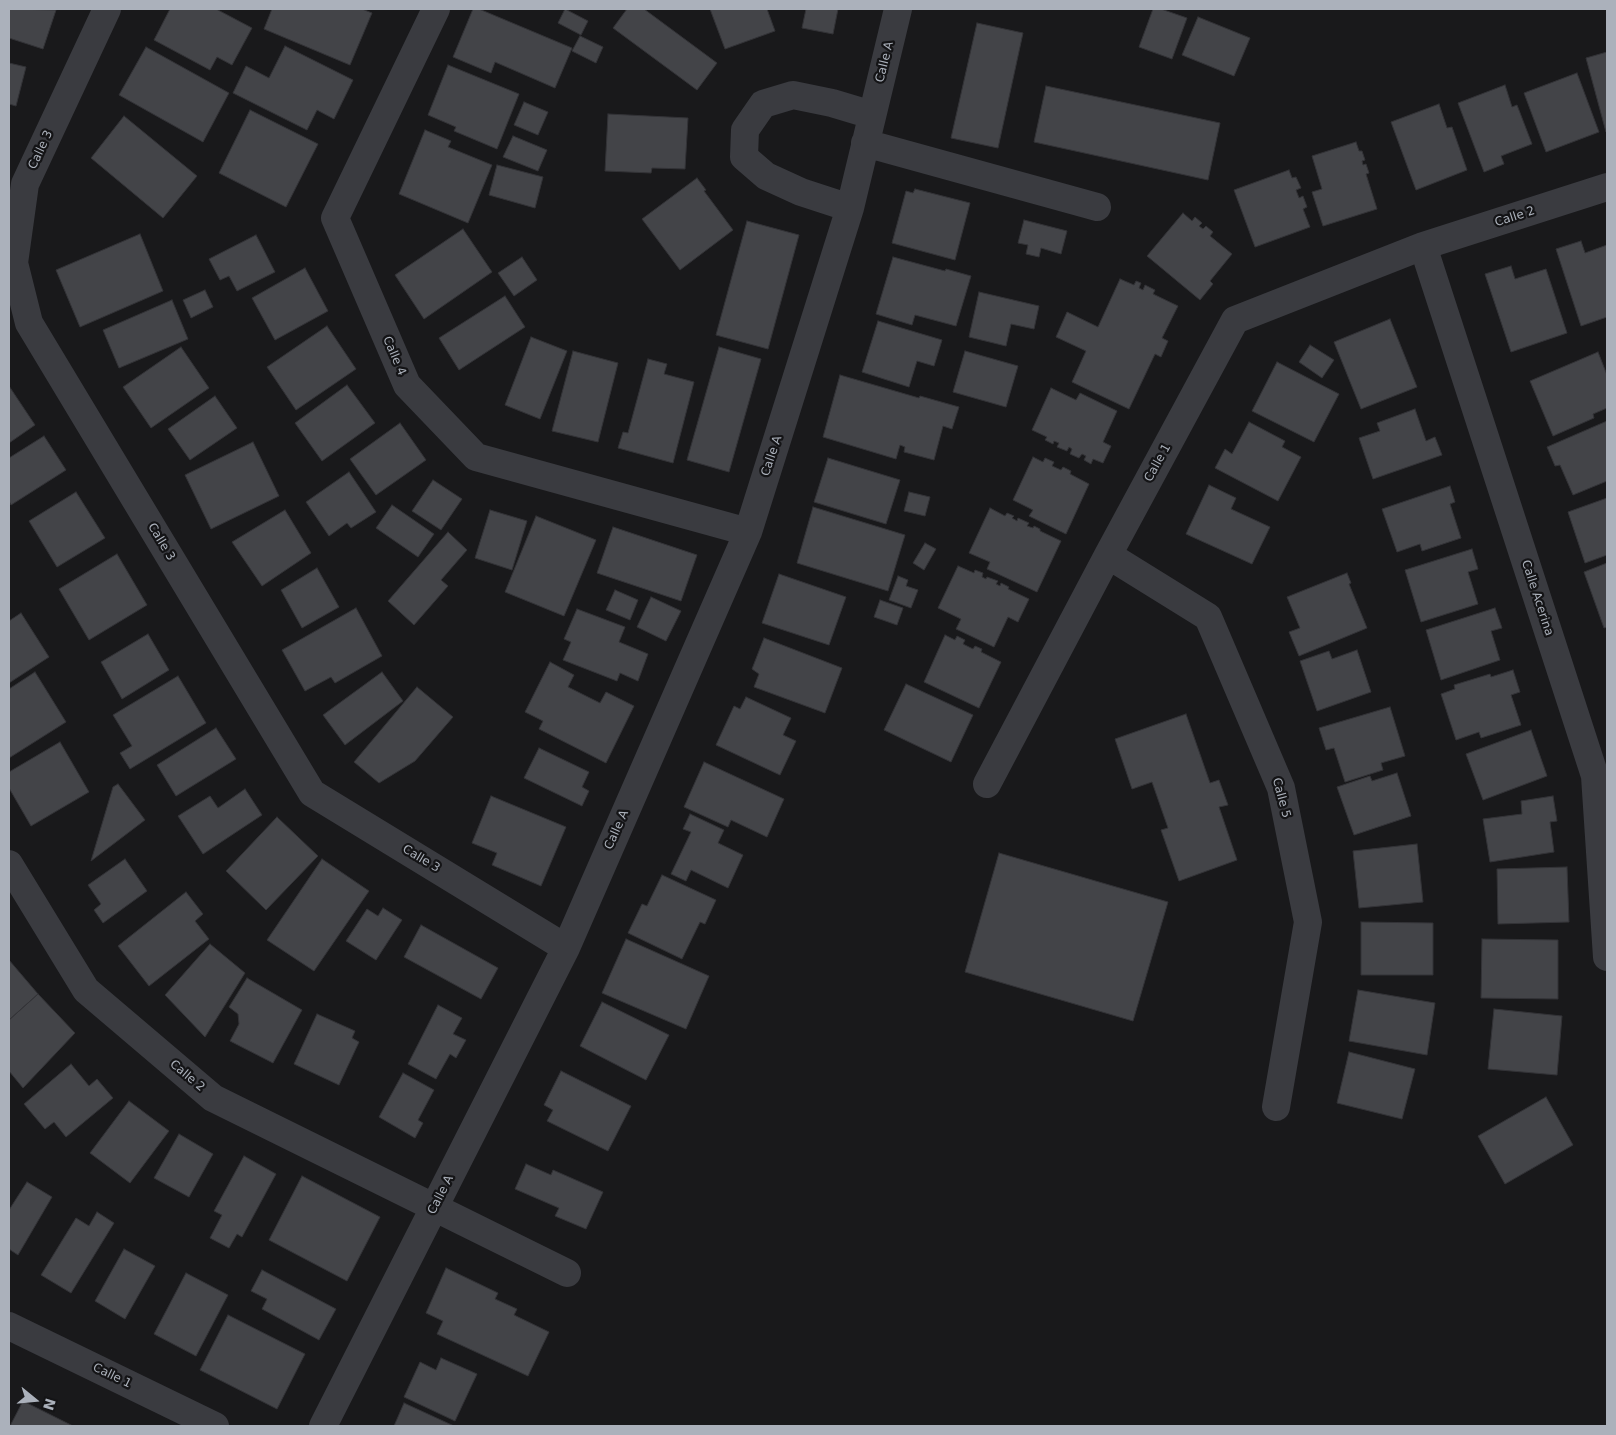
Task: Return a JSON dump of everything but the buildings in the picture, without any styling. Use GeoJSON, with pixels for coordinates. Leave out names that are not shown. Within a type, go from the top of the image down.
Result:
{"type":"FeatureCollection","features":[{"type":"Feature","properties":{"kind":"street","name":"Calle 3"},"geometry":{"type":"LineString","coordinates":[[107,9],[25,184],[14,264],[29,322],[312,793],[566,948]]}},
{"type":"Feature","properties":{"kind":"street","name":"Calle 4"},"geometry":{"type":"LineString","coordinates":[[436,9],[335,218],[406,385],[476,457],[748,532]]}},
{"type":"Feature","properties":{"kind":"street","name":"Calle A"},"geometry":{"type":"LineString","coordinates":[[323,1426],[566,948],[748,532],[850,208],[898,9]]}},
{"type":"Feature","properties":{"kind":"street"},"geometry":{"type":"LineString","coordinates":[[850,208],[801,192],[766,176],[744,157],[744,130],[763,104],[792,95],[832,103],[872,115]]}},
{"type":"Feature","properties":{"kind":"street"},"geometry":{"type":"LineString","coordinates":[[866,143],[1097,207]]}},
{"type":"Feature","properties":{"kind":"street","name":"Calle 2"},"geometry":{"type":"LineString","coordinates":[[1423,246],[1607,187]]}},
{"type":"Feature","properties":{"kind":"street","name":"Calle 1"},"geometry":{"type":"LineString","coordinates":[[987,784],[1235,320],[1423,246]]}},
{"type":"Feature","properties":{"kind":"street","name":"Calle Acerina"},"geometry":{"type":"LineString","coordinates":[[1423,246],[1595,776],[1607,957]]}},
{"type":"Feature","properties":{"kind":"street","name":"Calle 5"},"geometry":{"type":"LineString","coordinates":[[1108,555],[1208,617],[1281,788],[1308,922],[1276,1107]]}},
{"type":"Feature","properties":{"kind":"street","name":"Calle 2"},"geometry":{"type":"LineString","coordinates":[[9,864],[86,990],[213,1098],[567,1273]]}},
{"type":"Feature","properties":{"kind":"street","name":"Calle 1"},"geometry":{"type":"LineString","coordinates":[[9,1326],[215,1426]]}}]}
